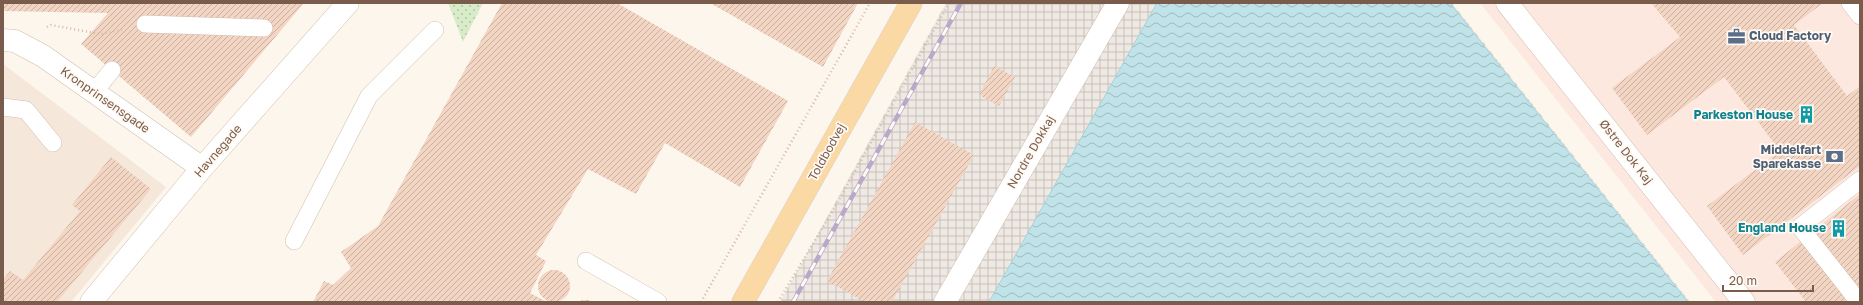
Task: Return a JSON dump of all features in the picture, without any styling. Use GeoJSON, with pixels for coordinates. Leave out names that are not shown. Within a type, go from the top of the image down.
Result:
{"type":"FeatureCollection","features":[{"type":"Feature","properties":{"kind":"main road","name":"Toldbodvej"},"geometry":{"type":"LineString","coordinates":[[743,302],[911,3]]}},
{"type":"Feature","properties":{"kind":"street","name":"Havnegade"},"geometry":{"type":"LineString","coordinates":[[91,302],[202,168],[348,3]]}},
{"type":"Feature","properties":{"kind":"street","name":"Nordre Dokkaj"},"geometry":{"type":"LineString","coordinates":[[945,302],[1118,3]]}},
{"type":"Feature","properties":{"kind":"street","name":"Østre Dok Kaj"},"geometry":{"type":"LineString","coordinates":[[1507,3],[1744,302]]}},
{"type":"Feature","properties":{"kind":"street","name":"Kronprinsensgade"},"geometry":{"type":"LineString","coordinates":[[3,40],[15,41],[43,56],[202,168]]}},
{"type":"Feature","properties":{"kind":"lane"},"geometry":{"type":"LineString","coordinates":[[1850,3],[1860,16]]}},
{"type":"Feature","properties":{"kind":"lane"},"geometry":{"type":"LineString","coordinates":[[145,24],[258,34]]}},
{"type":"Feature","properties":{"kind":"lane"},"geometry":{"type":"LineString","coordinates":[[294,241],[369,96],[435,30]]}},
{"type":"Feature","properties":{"kind":"lane"},"geometry":{"type":"LineString","coordinates":[[94,92],[112,70]]}},
{"type":"Feature","properties":{"kind":"lane"},"geometry":{"type":"LineString","coordinates":[[3,107],[26,110],[52,143]]}},
{"type":"Feature","properties":{"kind":"lane"},"geometry":{"type":"LineString","coordinates":[[1859,302],[1800,227],[1860,180]]}},
{"type":"Feature","properties":{"kind":"lane"},"geometry":{"type":"LineString","coordinates":[[586,261],[658,302]]}},
{"type":"Feature","properties":{"kind":"path"},"geometry":{"type":"LineString","coordinates":[[701,302],[870,3]]}},
{"type":"Feature","properties":{"kind":"path"},"geometry":{"type":"LineString","coordinates":[[778,302],[835,207],[949,3]]}},
{"type":"Feature","properties":{"kind":"path"},"geometry":{"type":"LineString","coordinates":[[100,34],[123,30]]}},
{"type":"Feature","properties":{"kind":"shaded area"},"geometry":{"type":"Polygon","coordinates":[[[946,3],[1452,3],[1690,302],[780,302],[946,3]]]}},
{"type":"Feature","properties":{"kind":"shaded area"},"geometry":{"type":"Polygon","coordinates":[[[1480,3],[1860,3],[1860,302],[1716,302],[1480,3]]]}},
{"type":"Feature","properties":{"kind":"shaded area"},"geometry":{"type":"Polygon","coordinates":[[[3,64],[166,187],[71,302],[3,302],[3,64]]]}},
{"type":"Feature","properties":{"kind":"green space"},"geometry":{"type":"Polygon","coordinates":[[[448,3],[483,3],[463,42],[448,3]]]}},
{"type":"Feature","properties":{"kind":"water"},"geometry":{"type":"Polygon","coordinates":[[[1157,3],[1450,3],[1688,302],[989,302],[1157,3]]]}},
{"type":"Feature","properties":{"kind":"building"},"geometry":{"type":"Polygon","coordinates":[[[3,3],[304,3],[191,137],[81,44],[108,13],[3,11],[3,3]]]}},
{"type":"Feature","properties":{"kind":"building"},"geometry":{"type":"Polygon","coordinates":[[[502,3],[617,3],[788,101],[740,187],[665,143],[636,194],[588,169],[536,255],[546,261],[530,293],[547,302],[313,302],[324,281],[333,285],[351,268],[341,252],[378,226],[502,3]]]}},
{"type":"Feature","properties":{"kind":"building"},"geometry":{"type":"Polygon","coordinates":[[[710,3],[858,3],[823,67],[710,3]]]}},
{"type":"Feature","properties":{"kind":"building","name":"Parkeston House"},"geometry":{"type":"Polygon","coordinates":[[[1651,3],[1823,3],[1794,25],[1847,96],[1860,86],[1860,166],[1743,255],[1707,206],[1780,151],[1724,77],[1647,135],[1612,88],[1680,37],[1651,3]]]}},
{"type":"Feature","properties":{"kind":"building"},"geometry":{"type":"Polygon","coordinates":[[[994,66],[1015,77],[999,106],[979,95],[994,66]]]}},
{"type":"Feature","properties":{"kind":"building"},"geometry":{"type":"Polygon","coordinates":[[[915,122],[974,155],[892,302],[865,302],[827,281],[915,122]]]}},
{"type":"Feature","properties":{"kind":"building"},"geometry":{"type":"Polygon","coordinates":[[[111,157],[151,189],[57,302],[3,302],[3,280],[10,271],[23,280],[80,211],[72,205],[111,157]]]}},
{"type":"Feature","properties":{"kind":"building","name":"England House"},"geometry":{"type":"Polygon","coordinates":[[[1860,194],[1860,302],[1806,302],[1775,262],[1860,194]]]}},
{"type":"Feature","properties":{"kind":"building"},"geometry":{"type":"Polygon","coordinates":[[[551,270],[557,270],[567,277],[570,286],[569,292],[563,299],[557,302],[551,302],[541,295],[538,289],[538,283],[545,273],[551,270]]]}},
{"type":"Feature","properties":{"kind":"building"},"geometry":{"type":"Polygon","coordinates":[[[582,300],[588,300],[593,302],[579,302],[582,300]]]}},
{"type":"Feature","properties":{"kind":"railway"},"geometry":{"type":"LineString","coordinates":[[793,302],[961,3]]}},
{"type":"Feature","properties":{"kind":"place","name":"Cloud Factory"},"geometry":{"type":"Point","coordinates":[1736,36]}},
{"type":"Feature","properties":{"kind":"place","name":"Parkeston House"},"geometry":{"type":"Point","coordinates":[1806,115]}},
{"type":"Feature","properties":{"kind":"place","name":"Middelfart Sparekasse"},"geometry":{"type":"Point","coordinates":[1834,157]}},
{"type":"Feature","properties":{"kind":"place","name":"England House"},"geometry":{"type":"Point","coordinates":[1839,228]}}]}
